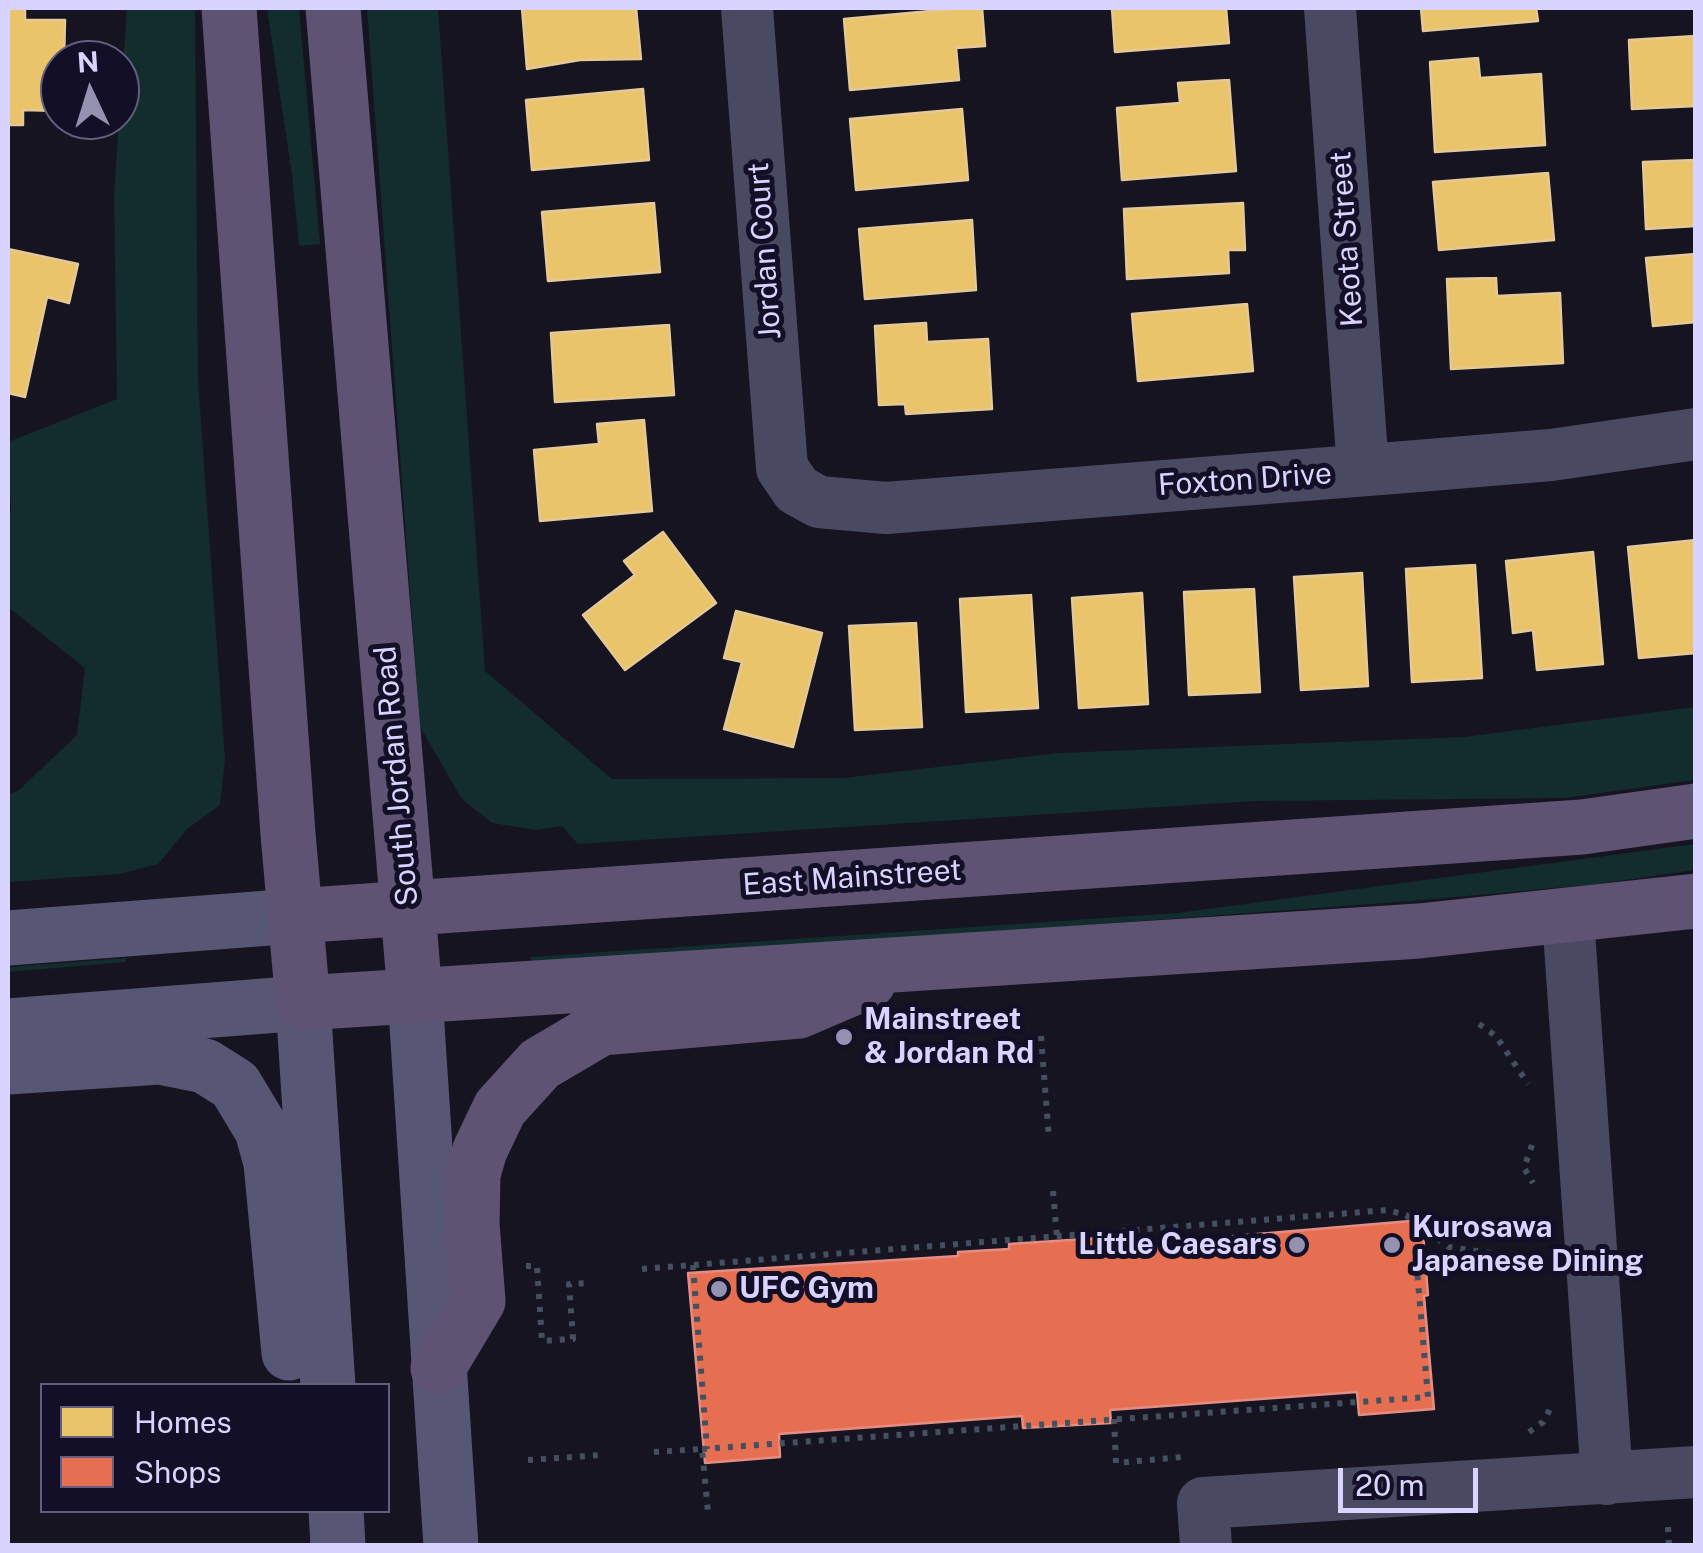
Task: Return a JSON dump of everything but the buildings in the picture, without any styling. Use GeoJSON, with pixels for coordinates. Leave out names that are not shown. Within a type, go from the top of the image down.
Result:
{"type":"FeatureCollection","features":[{"type":"Feature","properties":{"kind":"main road"},"geometry":{"type":"LineString","coordinates":[[228,8],[304,1003],[328,1383]]}},
{"type":"Feature","properties":{"kind":"main road","name":"South Jordan Road"},"geometry":{"type":"LineString","coordinates":[[333,8],[416,995],[451,1546]]}},
{"type":"Feature","properties":{"kind":"main road","name":"East Mainstreet"},"geometry":{"type":"LineString","coordinates":[[8,938],[1582,827],[1696,811]]}},
{"type":"Feature","properties":{"kind":"main road"},"geometry":{"type":"LineString","coordinates":[[8,1026],[416,995],[1420,931],[1696,900]]}},
{"type":"Feature","properties":{"kind":"main road"},"geometry":{"type":"LineString","coordinates":[[438,1368],[478,1302],[472,1224],[474,1174],[480,1150],[500,1108],[540,1064],[601,1028],[799,1012],[906,965]]}},
{"type":"Feature","properties":{"kind":"main road"},"geometry":{"type":"LineString","coordinates":[[8,1068],[160,1057],[205,1066],[235,1086],[262,1130],[272,1163],[293,1383]]}},
{"type":"Feature","properties":{"kind":"main road"},"geometry":{"type":"LineString","coordinates":[[336,1513],[338,1546]]}},
{"type":"Feature","properties":{"kind":"street","name":"Jordan Court"},"geometry":{"type":"LineString","coordinates":[[747,8],[779,440],[782,468],[797,490]]}},
{"type":"Feature","properties":{"kind":"street","name":"Keota Street"},"geometry":{"type":"LineString","coordinates":[[1330,8],[1364,470]]}},
{"type":"Feature","properties":{"kind":"street","name":"Foxton Drive"},"geometry":{"type":"LineString","coordinates":[[797,490],[818,502],[886,508],[1552,455],[1696,434]]}},
{"type":"Feature","properties":{"kind":"street"},"geometry":{"type":"LineString","coordinates":[[1568,917],[1607,1479]]}},
{"type":"Feature","properties":{"kind":"street"},"geometry":{"type":"LineString","coordinates":[[1206,1546],[1204,1503],[1696,1472]]}},
{"type":"Feature","properties":{"kind":"path"},"geometry":{"type":"LineString","coordinates":[[1479,1024],[1496,1036],[1513,1057],[1531,1094]]}},
{"type":"Feature","properties":{"kind":"path"},"geometry":{"type":"LineString","coordinates":[[1041,1036],[1049,1139]]}},
{"type":"Feature","properties":{"kind":"path"},"geometry":{"type":"LineString","coordinates":[[1533,1183],[1524,1168],[1535,1134]]}},
{"type":"Feature","properties":{"kind":"path"},"geometry":{"type":"LineString","coordinates":[[1053,1192],[1056,1237]]}},
{"type":"Feature","properties":{"kind":"path"},"geometry":{"type":"LineString","coordinates":[[642,1269],[1388,1210],[1406,1215],[1450,1247],[1505,1255],[1541,1280]]}},
{"type":"Feature","properties":{"kind":"path"},"geometry":{"type":"LineString","coordinates":[[654,1452],[1428,1397],[1413,1223]]}},
{"type":"Feature","properties":{"kind":"path"},"geometry":{"type":"LineString","coordinates":[[1534,1272],[1542,1258]]}},
{"type":"Feature","properties":{"kind":"path"},"geometry":{"type":"LineString","coordinates":[[692,1264],[708,1512]]}},
{"type":"Feature","properties":{"kind":"path"},"geometry":{"type":"LineString","coordinates":[[514,1267],[537,1266],[542,1341],[573,1339],[569,1284],[591,1282]]}},
{"type":"Feature","properties":{"kind":"path"},"geometry":{"type":"LineString","coordinates":[[1527,1433],[1549,1415],[1552,1404]]}},
{"type":"Feature","properties":{"kind":"path"},"geometry":{"type":"LineString","coordinates":[[1114,1420],[1116,1463],[1198,1456]]}},
{"type":"Feature","properties":{"kind":"path"},"geometry":{"type":"LineString","coordinates":[[528,1460],[602,1454]]}},
{"type":"Feature","properties":{"kind":"path"},"geometry":{"type":"LineString","coordinates":[[1668,1527],[1670,1546]]}},
{"type":"Feature","properties":{"kind":"green space"},"geometry":{"type":"Polygon","coordinates":[[[127,8],[195,8],[198,380],[225,760],[220,805],[187,829],[158,864],[119,874],[8,882],[8,795],[19,790],[77,735],[85,668],[8,607],[8,442],[117,399],[114,193],[118,140],[140,140],[140,40],[125,40],[127,8]]]}},
{"type":"Feature","properties":{"kind":"green space"},"geometry":{"type":"Polygon","coordinates":[[[267,8],[299,8],[320,244],[299,246],[267,8]]]}},
{"type":"Feature","properties":{"kind":"green space"},"geometry":{"type":"Polygon","coordinates":[[[367,8],[438,8],[485,671],[612,779],[843,778],[1059,753],[1464,737],[1695,707],[1695,780],[1566,798],[1255,801],[578,844],[562,826],[536,830],[492,823],[462,799],[420,727],[367,8]]]}},
{"type":"Feature","properties":{"kind":"green space"},"geometry":{"type":"Polygon","coordinates":[[[1695,844],[1695,870],[1598,884],[531,966],[531,957],[1178,913],[1695,844]]]}},
{"type":"Feature","properties":{"kind":"green space"},"geometry":{"type":"Polygon","coordinates":[[[127,958],[126,962],[8,972],[8,967],[127,958]]]}},
{"type":"Feature","properties":{"kind":"place","name":"Mainstreet & Jordan Rd"},"geometry":{"type":"Point","coordinates":[844,1037]}},
{"type":"Feature","properties":{"kind":"place","name":"Little Caesars"},"geometry":{"type":"Point","coordinates":[1297,1245]}},
{"type":"Feature","properties":{"kind":"place","name":"Kurosawa Japanese Dining"},"geometry":{"type":"Point","coordinates":[1392,1245]}},
{"type":"Feature","properties":{"kind":"place","name":"UFC Gym"},"geometry":{"type":"Point","coordinates":[719,1289]}}]}
